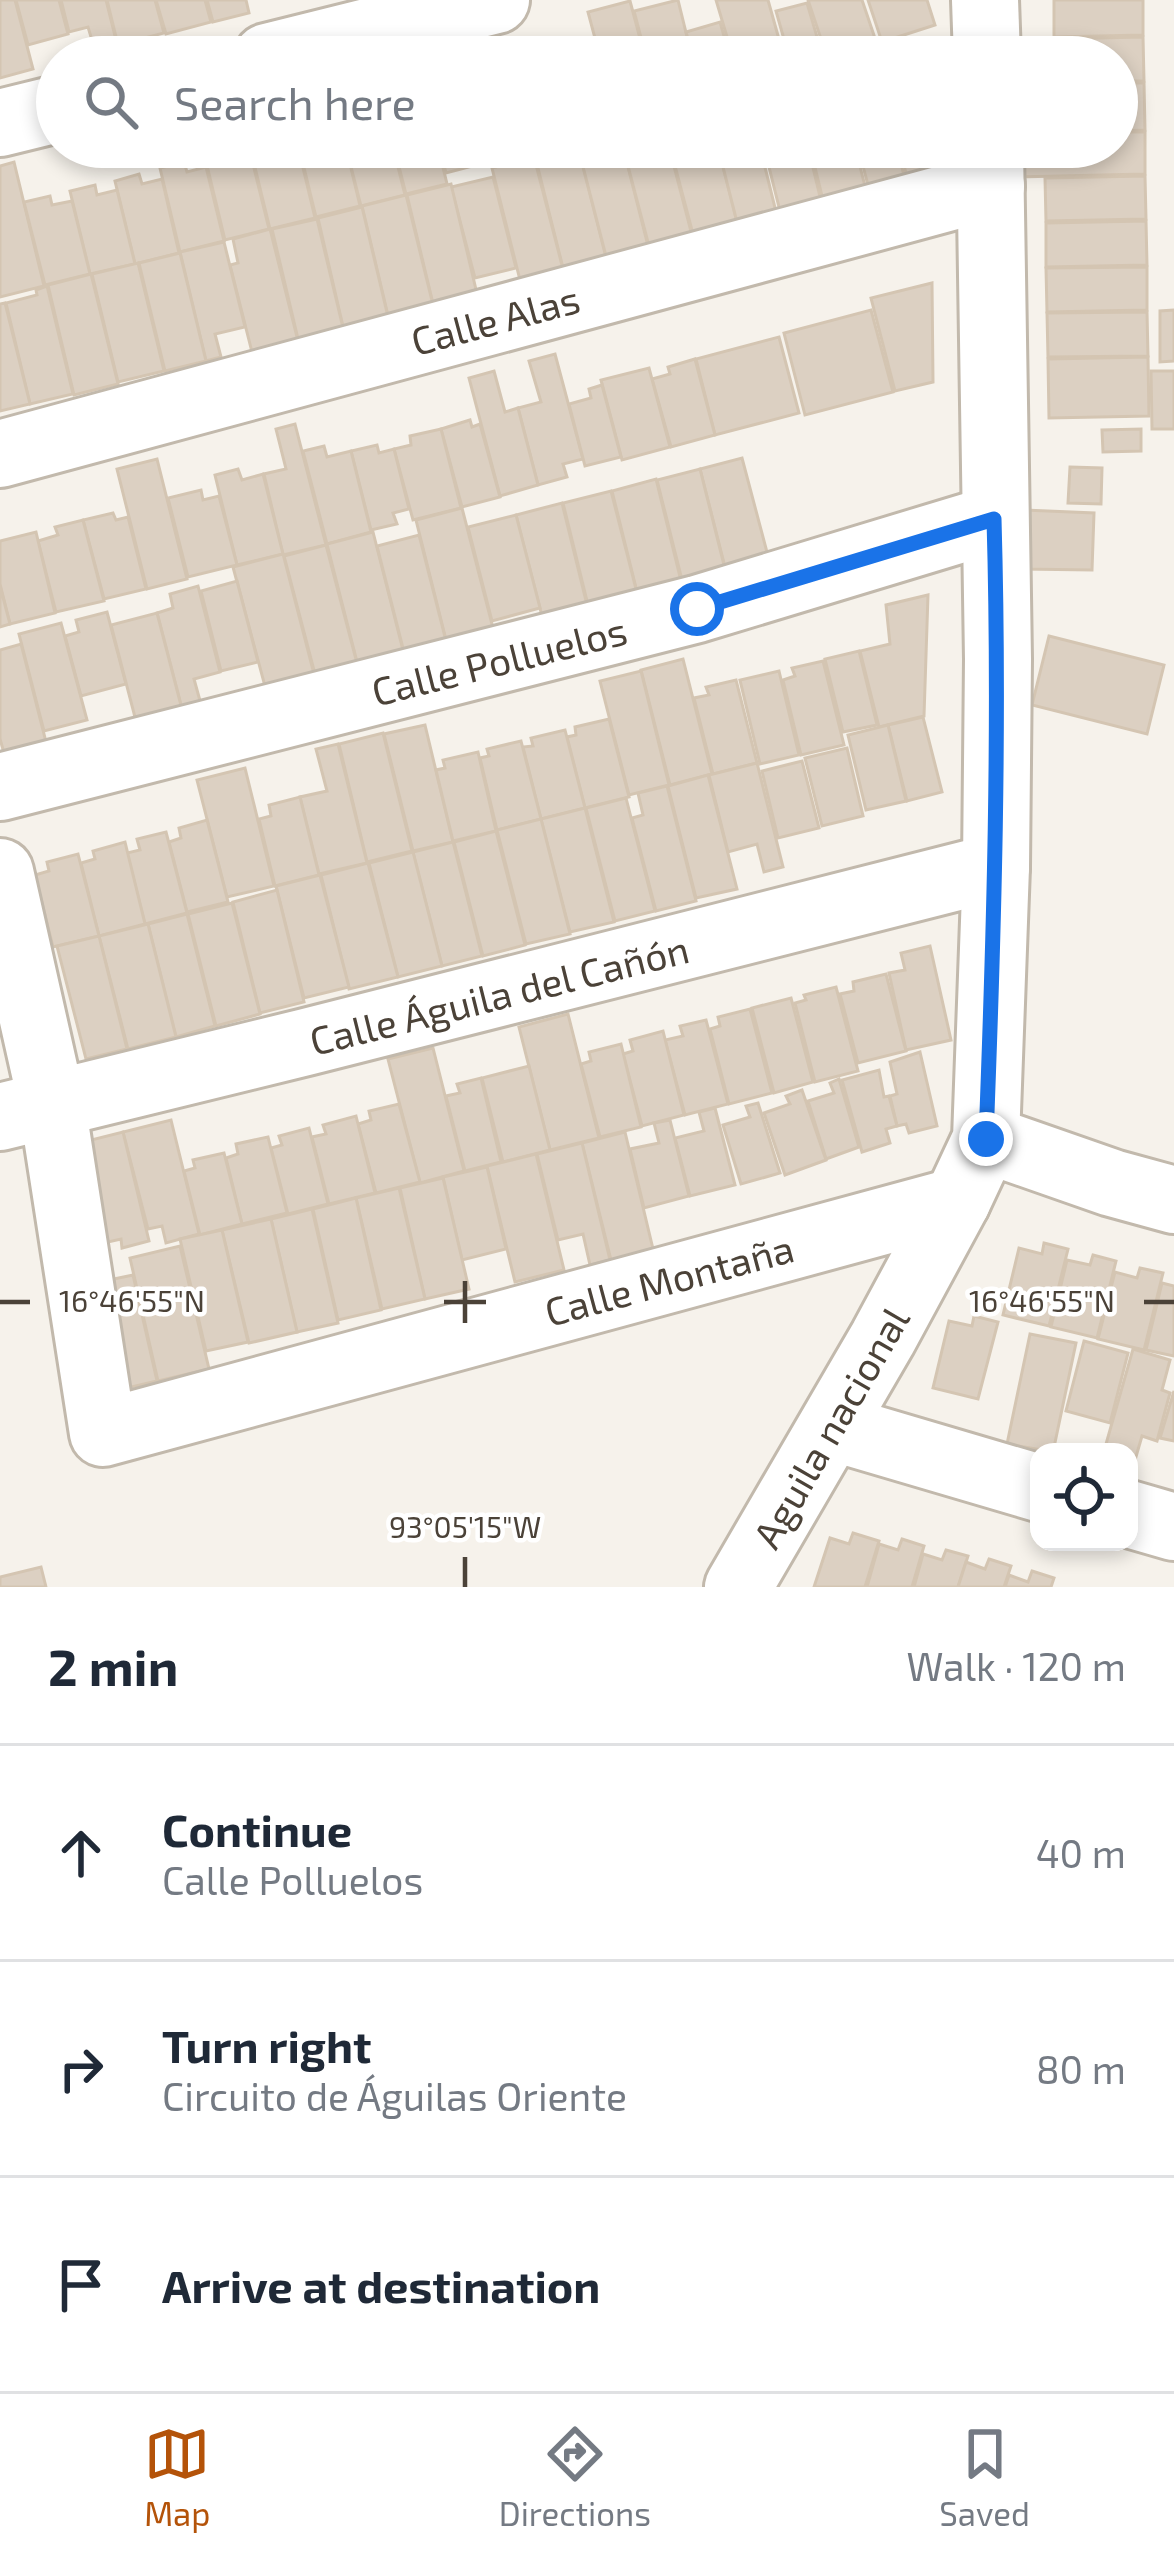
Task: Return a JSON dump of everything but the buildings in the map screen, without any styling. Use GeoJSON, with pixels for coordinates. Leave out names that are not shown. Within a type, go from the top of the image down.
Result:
{"type":"FeatureCollection","features":[{"type":"Feature","properties":{"kind":"street"},"geometry":{"type":"LineString","coordinates":[[351,36],[496,0]]}},
{"type":"Feature","properties":{"kind":"street"},"geometry":{"type":"LineString","coordinates":[[985,0],[986,36]]}},
{"type":"Feature","properties":{"kind":"street"},"geometry":{"type":"LineString","coordinates":[[0,123],[36,114]]}},
{"type":"Feature","properties":{"kind":"street","name":"Calle Alas"},"geometry":{"type":"LineString","coordinates":[[0,454],[984,168]]}},
{"type":"Feature","properties":{"kind":"street"},"geometry":{"type":"LineString","coordinates":[[991,168],[998,659],[986,1139],[1174,1200]]}},
{"type":"Feature","properties":{"kind":"street","name":"Calle Polluelos"},"geometry":{"type":"LineString","coordinates":[[0,787],[697,609],[994,519]]}},
{"type":"Feature","properties":{"kind":"street","name":"Calle Águila del Cañón"},"geometry":{"type":"LineString","coordinates":[[26,1110],[996,867]]}},
{"type":"Feature","properties":{"kind":"street"},"geometry":{"type":"LineString","coordinates":[[0,872],[26,1110]]}},
{"type":"Feature","properties":{"kind":"street","name":"Calle Montaña"},"geometry":{"type":"LineString","coordinates":[[26,1110],[103,1433],[957,1201]]}},
{"type":"Feature","properties":{"kind":"street","name":"Aguila nacional"},"geometry":{"type":"LineString","coordinates":[[738,1587],[832,1427],[957,1201],[986,1139]]}},
{"type":"Feature","properties":{"kind":"street"},"geometry":{"type":"LineString","coordinates":[[832,1427],[1030,1485]]}},
{"type":"Feature","properties":{"kind":"street"},"geometry":{"type":"LineString","coordinates":[[1138,1517],[1174,1527]]}},
{"type":"Feature","properties":{"kind":"route"},"geometry":{"type":"LineString","coordinates":[[697,609],[994,519],[996,867],[986,1139]]}}]}
